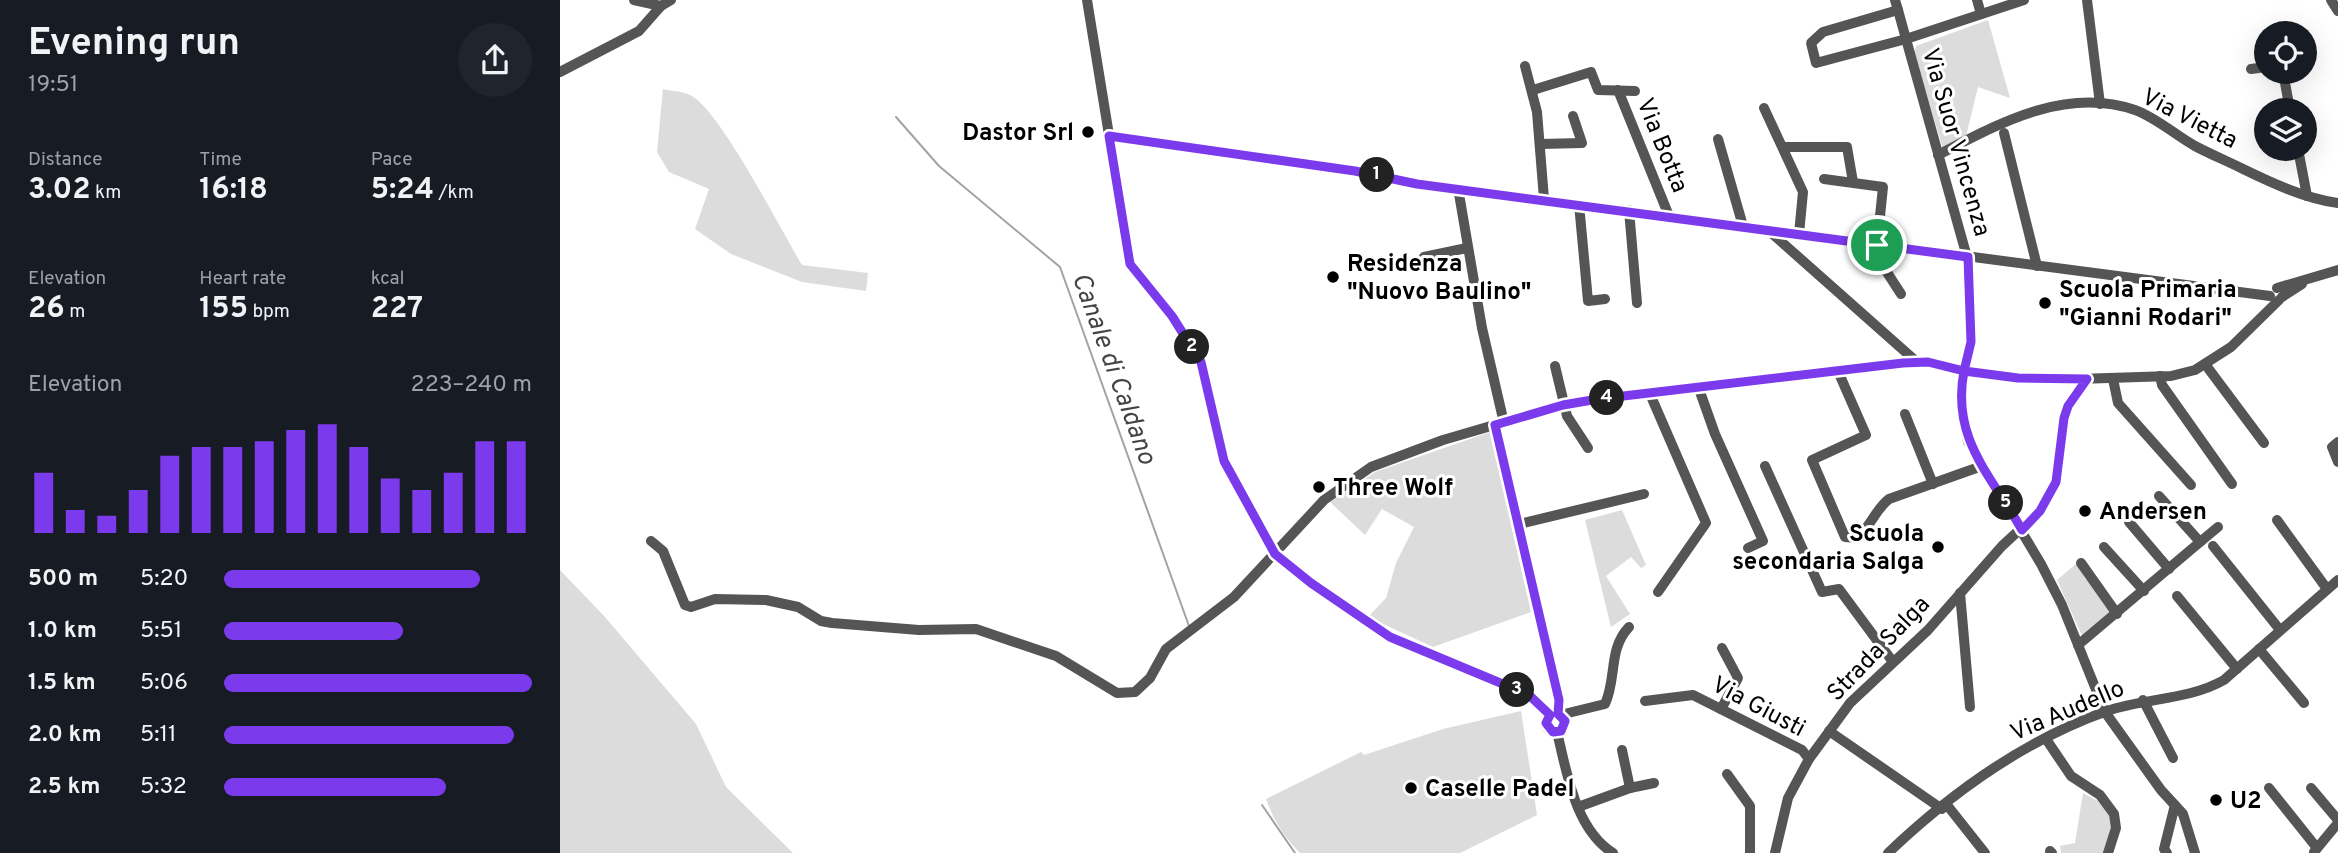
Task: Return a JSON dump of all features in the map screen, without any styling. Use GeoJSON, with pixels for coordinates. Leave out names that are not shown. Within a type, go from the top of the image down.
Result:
{"type":"FeatureCollection","features":[{"type":"Feature","properties":{"kind":"street"},"geometry":{"type":"LineString","coordinates":[[634,0],[661,6]]}},
{"type":"Feature","properties":{"kind":"street"},"geometry":{"type":"LineString","coordinates":[[560,72],[639,31],[661,6],[671,0]]}},
{"type":"Feature","properties":{"kind":"street"},"geometry":{"type":"LineString","coordinates":[[1087,0],[1130,264],[1172,316],[1201,362],[1224,461],[1275,554],[1311,583],[1390,637],[1529,695],[1540,707],[1556,715],[1605,704],[1619,637],[1629,627]]}},
{"type":"Feature","properties":{"kind":"street"},"geometry":{"type":"LineString","coordinates":[[1977,0],[1981,14]]}},
{"type":"Feature","properties":{"kind":"street","name":"Via Suor Vincenza"},"geometry":{"type":"LineString","coordinates":[[2024,0],[1906,39],[1816,63],[1811,43],[1823,32],[1896,5],[1906,39],[1938,155],[1968,257],[1971,342],[1960,401],[1964,428],[1982,466],[2022,530],[2062,605],[2105,712],[2183,814],[2195,853]]}},
{"type":"Feature","properties":{"kind":"street"},"geometry":{"type":"LineString","coordinates":[[2087,0],[2100,104]]}},
{"type":"Feature","properties":{"kind":"street"},"geometry":{"type":"LineString","coordinates":[[2331,0],[2338,11]]}},
{"type":"Feature","properties":{"kind":"street"},"geometry":{"type":"LineString","coordinates":[[1525,66],[1533,90],[1544,199]]}},
{"type":"Feature","properties":{"kind":"street"},"geometry":{"type":"LineString","coordinates":[[1533,90],[1591,72],[1598,90],[1635,90]]}},
{"type":"Feature","properties":{"kind":"street","name":"Via Botta"},"geometry":{"type":"LineString","coordinates":[[1618,90],[1669,216]]}},
{"type":"Feature","properties":{"kind":"street","name":"Via Vietta"},"geometry":{"type":"LineString","coordinates":[[1938,155],[1994,126],[2041,107],[2100,104],[2138,111],[2194,145],[2307,196],[2338,203]]}},
{"type":"Feature","properties":{"kind":"street"},"geometry":{"type":"LineString","coordinates":[[1764,108],[1777,141],[1784,147],[1803,192],[1798,234]]}},
{"type":"Feature","properties":{"kind":"street"},"geometry":{"type":"LineString","coordinates":[[1540,144],[1582,142],[1573,116]]}},
{"type":"Feature","properties":{"kind":"street"},"geometry":{"type":"LineString","coordinates":[[2004,132],[2037,266]]}},
{"type":"Feature","properties":{"kind":"street"},"geometry":{"type":"LineString","coordinates":[[1109,136],[1355,171],[1417,184],[1629,210],[2231,292],[2275,295],[2338,270]]}},
{"type":"Feature","properties":{"kind":"street"},"geometry":{"type":"LineString","coordinates":[[1718,139],[1743,226]]}},
{"type":"Feature","properties":{"kind":"street"},"geometry":{"type":"LineString","coordinates":[[1784,147],[1847,147],[1853,182]]}},
{"type":"Feature","properties":{"kind":"street"},"geometry":{"type":"LineString","coordinates":[[2300,161],[2307,196]]}},
{"type":"Feature","properties":{"kind":"street"},"geometry":{"type":"LineString","coordinates":[[1825,179],[1881,186],[1885,190],[1873,244],[1901,293]]}},
{"type":"Feature","properties":{"kind":"street"},"geometry":{"type":"LineString","coordinates":[[1458,188],[1499,424],[1559,700],[1556,715],[1547,727],[1557,732],[1578,807],[1592,833],[1613,853]]}},
{"type":"Feature","properties":{"kind":"street"},"geometry":{"type":"LineString","coordinates":[[1579,204],[1588,301],[1605,299]]}},
{"type":"Feature","properties":{"kind":"street"},"geometry":{"type":"LineString","coordinates":[[1629,210],[1637,303]]}},
{"type":"Feature","properties":{"kind":"street"},"geometry":{"type":"LineString","coordinates":[[1767,229],[1918,363]]}},
{"type":"Feature","properties":{"kind":"street"},"geometry":{"type":"LineString","coordinates":[[1424,257],[1467,248]]}},
{"type":"Feature","properties":{"kind":"street"},"geometry":{"type":"LineString","coordinates":[[651,541],[663,551],[685,605],[691,607],[715,599],[766,600],[798,607],[821,621],[832,623],[919,630],[976,629],[1056,656],[1117,693],[1135,692],[1150,678],[1167,649],[1234,597],[1324,500],[1371,467],[1443,440],[1563,405],[1837,369],[1918,363],[1953,366],[1964,371],[2018,378],[2087,379],[2160,376],[2195,370],[2231,347],[2265,312],[2275,295]]}},
{"type":"Feature","properties":{"kind":"street"},"geometry":{"type":"LineString","coordinates":[[2205,364],[2263,443]]}},
{"type":"Feature","properties":{"kind":"street"},"geometry":{"type":"LineString","coordinates":[[1555,366],[1563,405],[1588,448]]}},
{"type":"Feature","properties":{"kind":"street"},"geometry":{"type":"LineString","coordinates":[[1837,369],[1866,435],[1812,460],[1842,534],[1848,539],[1857,538],[1869,527],[1879,507],[1889,499],[1982,466]]}},
{"type":"Feature","properties":{"kind":"street"},"geometry":{"type":"LineString","coordinates":[[2160,376],[2162,385],[2232,484]]}},
{"type":"Feature","properties":{"kind":"street","name":"Strada Salga"},"geometry":{"type":"LineString","coordinates":[[1775,853],[1788,798],[1829,731],[1870,681],[1928,631],[2001,546],[2022,530],[2040,511],[2056,482],[2064,418],[2071,400],[2087,379]]}},
{"type":"Feature","properties":{"kind":"street"},"geometry":{"type":"LineString","coordinates":[[2113,379],[2118,403],[2191,485]]}},
{"type":"Feature","properties":{"kind":"street"},"geometry":{"type":"LineString","coordinates":[[1699,389],[1715,435],[1763,541],[1748,548]]}},
{"type":"Feature","properties":{"kind":"street"},"geometry":{"type":"LineString","coordinates":[[1650,394],[1706,523],[1658,592]]}},
{"type":"Feature","properties":{"kind":"street"},"geometry":{"type":"LineString","coordinates":[[1905,414],[1933,484]]}},
{"type":"Feature","properties":{"kind":"street"},"geometry":{"type":"LineString","coordinates":[[2338,442],[2332,447],[2338,462]]}},
{"type":"Feature","properties":{"kind":"street"},"geometry":{"type":"LineString","coordinates":[[1765,466],[1822,592],[1839,589],[1893,662]]}},
{"type":"Feature","properties":{"kind":"street"},"geometry":{"type":"LineString","coordinates":[[1519,524],[1644,494]]}},
{"type":"Feature","properties":{"kind":"street"},"geometry":{"type":"LineString","coordinates":[[2158,495],[2200,542]]}},
{"type":"Feature","properties":{"kind":"street"},"geometry":{"type":"LineString","coordinates":[[2277,520],[2327,589]]}},
{"type":"Feature","properties":{"kind":"street"},"geometry":{"type":"LineString","coordinates":[[2129,522],[2169,569]]}},
{"type":"Feature","properties":{"kind":"street"},"geometry":{"type":"LineString","coordinates":[[2078,645],[2218,527]]}},
{"type":"Feature","properties":{"kind":"street"},"geometry":{"type":"LineString","coordinates":[[2213,546],[2280,630]]}},
{"type":"Feature","properties":{"kind":"street"},"geometry":{"type":"LineString","coordinates":[[2104,547],[2144,591]]}},
{"type":"Feature","properties":{"kind":"street"},"geometry":{"type":"LineString","coordinates":[[2081,563],[2096,588],[2117,614]]}},
{"type":"Feature","properties":{"kind":"street","name":"Via Audello"},"geometry":{"type":"LineString","coordinates":[[1888,853],[2001,763],[2046,738],[2105,712],[2143,700],[2208,689],[2237,669],[2338,580]]}},
{"type":"Feature","properties":{"kind":"street"},"geometry":{"type":"LineString","coordinates":[[1959,593],[1970,707]]}},
{"type":"Feature","properties":{"kind":"street"},"geometry":{"type":"LineString","coordinates":[[2177,596],[2237,669]]}},
{"type":"Feature","properties":{"kind":"street"},"geometry":{"type":"LineString","coordinates":[[1721,709],[1738,678],[1722,648]]}},
{"type":"Feature","properties":{"kind":"street"},"geometry":{"type":"LineString","coordinates":[[2259,649],[2304,703]]}},
{"type":"Feature","properties":{"kind":"street","name":"Via Giusti"},"geometry":{"type":"LineString","coordinates":[[1645,701],[1693,695],[1802,750],[1810,759]]}},
{"type":"Feature","properties":{"kind":"street"},"geometry":{"type":"LineString","coordinates":[[2143,700],[2174,758]]}},
{"type":"Feature","properties":{"kind":"street"},"geometry":{"type":"LineString","coordinates":[[1829,731],[1944,807],[1986,853]]}},
{"type":"Feature","properties":{"kind":"street"},"geometry":{"type":"LineString","coordinates":[[2046,738],[2071,776],[2100,795],[2114,814],[2116,828],[2108,853]]}},
{"type":"Feature","properties":{"kind":"street"},"geometry":{"type":"LineString","coordinates":[[1622,750],[1630,788]]}},
{"type":"Feature","properties":{"kind":"street"},"geometry":{"type":"LineString","coordinates":[[1727,774],[1750,806],[1750,853]]}},
{"type":"Feature","properties":{"kind":"street"},"geometry":{"type":"LineString","coordinates":[[1578,807],[1630,788],[1654,783]]}},
{"type":"Feature","properties":{"kind":"street"},"geometry":{"type":"LineString","coordinates":[[2269,788],[2315,851],[2338,822],[2311,788]]}},
{"type":"Feature","properties":{"kind":"street"},"geometry":{"type":"LineString","coordinates":[[2167,853],[2164,849],[2168,824],[2175,805]]}},
{"type":"Feature","properties":{"kind":"shaded area"},"geometry":{"type":"Polygon","coordinates":[[[1988,20],[2010,98],[1978,87],[1966,136],[1943,149],[1914,53],[1916,46],[1988,20]]]}},
{"type":"Feature","properties":{"kind":"shaded area"},"geometry":{"type":"Polygon","coordinates":[[[663,89],[690,95],[717,122],[802,265],[868,273],[866,291],[802,282],[731,254],[695,229],[709,189],[669,172],[657,152],[663,89]]]}},
{"type":"Feature","properties":{"kind":"shaded area"},"geometry":{"type":"Polygon","coordinates":[[[1490,432],[1531,612],[1433,647],[1368,617],[1386,598],[1396,563],[1414,527],[1382,509],[1365,535],[1330,502],[1375,472],[1490,432]]]}},
{"type":"Feature","properties":{"kind":"shaded area"},"geometry":{"type":"Polygon","coordinates":[[[1622,510],[1646,565],[1641,568],[1631,557],[1606,576],[1630,614],[1611,627],[1585,520],[1622,510]]]}},
{"type":"Feature","properties":{"kind":"shaded area"},"geometry":{"type":"Polygon","coordinates":[[[2077,563],[2086,580],[2112,614],[2082,636],[2057,580],[2077,563]]]}},
{"type":"Feature","properties":{"kind":"shaded area"},"geometry":{"type":"Polygon","coordinates":[[[560,570],[605,617],[696,724],[726,787],[793,853],[560,853],[560,570]]]}},
{"type":"Feature","properties":{"kind":"shaded area","name":"Caselle Padel"},"geometry":{"type":"Polygon","coordinates":[[[1521,711],[1537,815],[1460,853],[1300,853],[1280,828],[1266,799],[1361,752],[1364,755],[1443,729],[1521,711]]]}},
{"type":"Feature","properties":{"kind":"shaded area"},"geometry":{"type":"Polygon","coordinates":[[[2083,793],[2098,801],[2112,820],[2112,833],[2103,853],[2061,853],[2060,846],[2075,843],[2083,793]]]}},
{"type":"Feature","properties":{"kind":"waterway","name":"Canale di Caldano"},"geometry":{"type":"LineString","coordinates":[[896,117],[939,166],[1060,267],[1189,626]]}},
{"type":"Feature","properties":{"kind":"waterway"},"geometry":{"type":"LineString","coordinates":[[1262,805],[1295,853]]}},
{"type":"Feature","properties":{"kind":"place","name":"Dastor Srl"},"geometry":{"type":"Point","coordinates":[1088,132]}},
{"type":"Feature","properties":{"kind":"place","name":"Residenza \"Nuovo Baulino\""},"geometry":{"type":"Point","coordinates":[1333,277]}},
{"type":"Feature","properties":{"kind":"place","name":"Scuola Primaria \"Gianni Rodari\""},"geometry":{"type":"Point","coordinates":[2045,303]}},
{"type":"Feature","properties":{"kind":"place","name":"Three Wolf"},"geometry":{"type":"Point","coordinates":[1319,487]}},
{"type":"Feature","properties":{"kind":"place","name":"Andersen"},"geometry":{"type":"Point","coordinates":[2085,511]}},
{"type":"Feature","properties":{"kind":"place","name":"Scuola secondaria Salga"},"geometry":{"type":"Point","coordinates":[1938,547]}},
{"type":"Feature","properties":{"kind":"place","name":"Caselle Padel"},"geometry":{"type":"Point","coordinates":[1411,788]}},
{"type":"Feature","properties":{"kind":"place","name":"U2"},"geometry":{"type":"Point","coordinates":[2216,800]}},
{"type":"Feature","properties":{"kind":"route"},"geometry":{"type":"LineString","coordinates":[[1877,245],[1638,211],[1417,184],[1355,171],[1109,136],[1130,264],[1172,316],[1201,362],[1224,461],[1275,554],[1311,583],[1390,637],[1529,695],[1550,715],[1546,723],[1553,732],[1561,731],[1565,721],[1558,714],[1559,700],[1495,425],[1563,405],[1598,399],[1711,387],[1803,373],[1928,362],[1953,366],[1964,371],[1960,401],[1968,442],[2022,530],[2040,511],[2056,482],[2061,431],[2068,406],[2087,379],[2046,380],[1964,371],[1971,342],[1968,257],[1877,245]]}}]}
